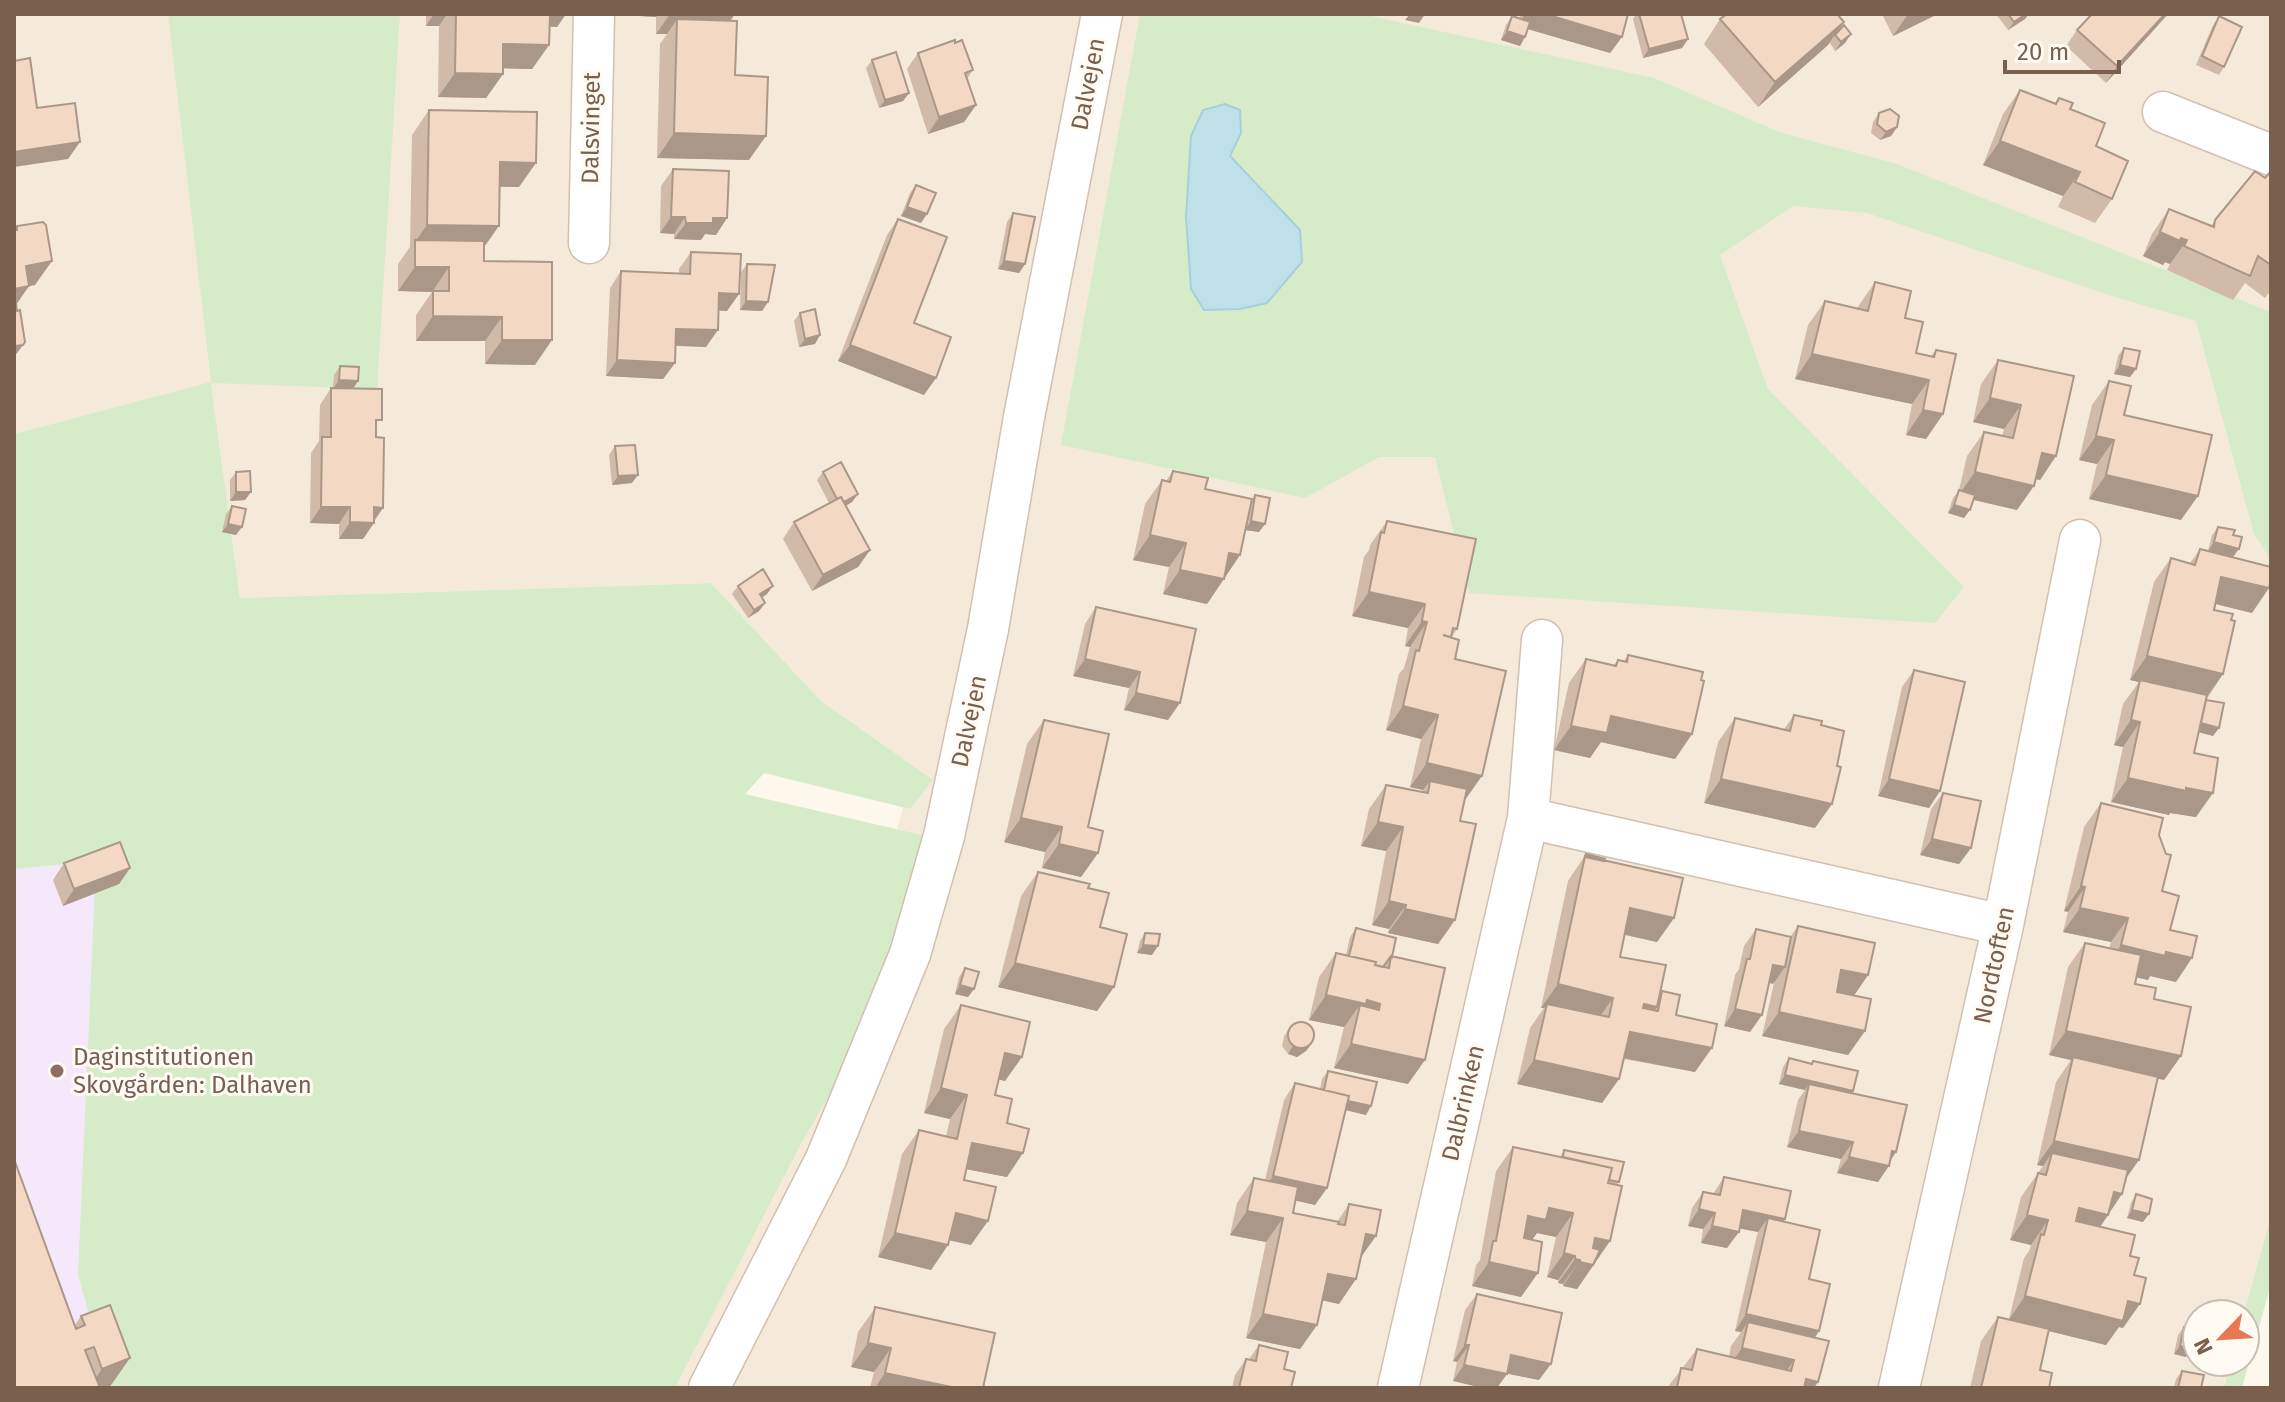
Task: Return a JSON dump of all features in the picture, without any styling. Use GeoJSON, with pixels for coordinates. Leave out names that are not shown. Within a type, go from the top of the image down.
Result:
{"type":"FeatureCollection","features":[{"type":"Feature","properties":{"kind":"street","name":"Dalsvinget"},"geometry":{"type":"LineString","coordinates":[[589,243],[594,14]]}},
{"type":"Feature","properties":{"kind":"street","name":"Dalvejen"},"geometry":{"type":"LineString","coordinates":[[709,1388],[826,1159],[910,954],[936,866],[988,629],[1024,417],[1102,14]]}},
{"type":"Feature","properties":{"kind":"street"},"geometry":{"type":"LineString","coordinates":[[2163,112],[2271,155]]}},
{"type":"Feature","properties":{"kind":"street","name":"Nordtoften"},"geometry":{"type":"LineString","coordinates":[[1899,1388],[2003,925],[2080,540]]}},
{"type":"Feature","properties":{"kind":"street","name":"Dalbrinken"},"geometry":{"type":"LineString","coordinates":[[1398,1388],[1528,818],[1542,640]]}},
{"type":"Feature","properties":{"kind":"street"},"geometry":{"type":"LineString","coordinates":[[1528,818],[2003,925]]}},
{"type":"Feature","properties":{"kind":"shaded area"},"geometry":{"type":"Polygon","coordinates":[[[14,14],[2271,14],[2271,1223],[2250,1298],[2181,1298],[2181,1378],[2233,1378],[2231,1388],[675,1388],[802,1142],[911,782],[821,701],[711,583],[240,598],[211,383],[14,434],[14,14]]]}},
{"type":"Feature","properties":{"kind":"shaded area","name":"Daginstitutionen Skovgården: Dalhaven"},"geometry":{"type":"Polygon","coordinates":[[[124,857],[78,1274],[110,1388],[14,1388],[14,868],[124,857]]]}},
{"type":"Feature","properties":{"kind":"green space"},"geometry":{"type":"Polygon","coordinates":[[[168,14],[400,14],[377,389],[211,383],[240,598],[711,583],[821,701],[933,780],[910,809],[764,773],[745,794],[926,836],[892,952],[847,1064],[802,1142],[675,1388],[110,1388],[78,1275],[96,861],[14,869],[14,434],[211,382],[168,14]]]}},
{"type":"Feature","properties":{"kind":"green space"},"geometry":{"type":"Polygon","coordinates":[[[1140,14],[1362,14],[1654,78],[1782,133],[1897,164],[2271,312],[2271,560],[2254,534],[2196,321],[2112,296],[1867,213],[1793,206],[1720,255],[1768,389],[1964,587],[1935,623],[1469,593],[1435,457],[1379,457],[1305,498],[1061,445],[1140,14]]]}},
{"type":"Feature","properties":{"kind":"green space"},"geometry":{"type":"Polygon","coordinates":[[[2271,1216],[2271,1284],[2261,1320],[2261,1298],[2248,1298],[2271,1216]]]}},
{"type":"Feature","properties":{"kind":"green space"},"geometry":{"type":"Polygon","coordinates":[[[2227,1378],[2245,1378],[2242,1388],[2224,1388],[2227,1378]]]}},
{"type":"Feature","properties":{"kind":"water"},"geometry":{"type":"Polygon","coordinates":[[[1225,104],[1240,110],[1241,133],[1230,156],[1300,230],[1302,262],[1267,303],[1240,309],[1204,310],[1191,289],[1186,217],[1191,136],[1203,110],[1225,104]]]}},
{"type":"Feature","properties":{"kind":"building"},"geometry":{"type":"Polygon","coordinates":[[[456,14],[550,14],[549,45],[503,44],[503,74],[455,73],[456,14]]]}},
{"type":"Feature","properties":{"kind":"building"},"geometry":{"type":"Polygon","coordinates":[[[1545,14],[1628,14],[1622,37],[1545,14]]]}},
{"type":"Feature","properties":{"kind":"building"},"geometry":{"type":"Polygon","coordinates":[[[1639,14],[1681,14],[1688,39],[1649,49],[1639,14]]]}},
{"type":"Feature","properties":{"kind":"building"},"geometry":{"type":"Polygon","coordinates":[[[1727,14],[1837,14],[1844,22],[1775,82],[1720,19],[1727,14]]]}},
{"type":"Feature","properties":{"kind":"building"},"geometry":{"type":"Polygon","coordinates":[[[2008,14],[2026,14],[2014,22],[2008,14]]]}},
{"type":"Feature","properties":{"kind":"building"},"geometry":{"type":"Polygon","coordinates":[[[2092,14],[2165,14],[2117,66],[2077,30],[2092,14]]]}},
{"type":"Feature","properties":{"kind":"building"},"geometry":{"type":"Polygon","coordinates":[[[1512,16],[1530,22],[1525,37],[1507,31],[1512,16]]]}},
{"type":"Feature","properties":{"kind":"building"},"geometry":{"type":"Polygon","coordinates":[[[2219,16],[2242,27],[2224,67],[2202,56],[2219,16]]]}},
{"type":"Feature","properties":{"kind":"building"},"geometry":{"type":"Polygon","coordinates":[[[677,19],[737,21],[735,75],[768,77],[766,136],[674,133],[677,19]]]}},
{"type":"Feature","properties":{"kind":"building"},"geometry":{"type":"Polygon","coordinates":[[[1844,25],[1851,34],[1841,42],[1835,35],[1844,25]]]}},
{"type":"Feature","properties":{"kind":"building"},"geometry":{"type":"Polygon","coordinates":[[[955,40],[955,43],[962,40],[973,70],[965,73],[976,105],[939,117],[918,53],[955,40]]]}},
{"type":"Feature","properties":{"kind":"building"},"geometry":{"type":"Polygon","coordinates":[[[896,52],[909,93],[885,100],[872,60],[896,52]]]}},
{"type":"Feature","properties":{"kind":"building"},"geometry":{"type":"Polygon","coordinates":[[[30,58],[37,108],[75,103],[80,142],[14,152],[14,61],[30,58]]]}},
{"type":"Feature","properties":{"kind":"building"},"geometry":{"type":"Polygon","coordinates":[[[2020,90],[2056,104],[2059,98],[2073,103],[2070,109],[2105,123],[2096,146],[2128,161],[2112,199],[2075,182],[2080,172],[2000,141],[2020,90]]]}},
{"type":"Feature","properties":{"kind":"building"},"geometry":{"type":"Polygon","coordinates":[[[1890,109],[1899,116],[1897,127],[1886,132],[1877,124],[1879,113],[1890,109]]]}},
{"type":"Feature","properties":{"kind":"building"},"geometry":{"type":"Polygon","coordinates":[[[429,110],[537,112],[536,163],[500,162],[499,226],[427,225],[429,110]]]}},
{"type":"Feature","properties":{"kind":"building"},"geometry":{"type":"Polygon","coordinates":[[[673,169],[729,171],[727,218],[713,218],[713,223],[686,223],[685,217],[671,217],[673,169]]]}},
{"type":"Feature","properties":{"kind":"building"},"geometry":{"type":"Polygon","coordinates":[[[2255,171],[2265,178],[2271,171],[2271,265],[2258,256],[2250,276],[2184,246],[2187,240],[2181,238],[2180,241],[2160,232],[2169,209],[2214,227],[2215,220],[2255,171]]]}},
{"type":"Feature","properties":{"kind":"building"},"geometry":{"type":"Polygon","coordinates":[[[916,185],[936,193],[927,214],[907,207],[916,185]]]}},
{"type":"Feature","properties":{"kind":"building"},"geometry":{"type":"Polygon","coordinates":[[[1013,213],[1035,217],[1025,264],[1004,261],[1013,213]]]}},
{"type":"Feature","properties":{"kind":"building"},"geometry":{"type":"Polygon","coordinates":[[[898,219],[947,237],[914,323],[951,337],[936,378],[850,345],[898,219]]]}},
{"type":"Feature","properties":{"kind":"building"},"geometry":{"type":"Polygon","coordinates":[[[43,222],[52,261],[26,266],[29,286],[14,289],[14,230],[17,226],[43,222]]]}},
{"type":"Feature","properties":{"kind":"building"},"geometry":{"type":"Polygon","coordinates":[[[415,240],[484,241],[484,261],[552,262],[552,340],[502,340],[502,317],[433,316],[433,291],[449,291],[449,267],[415,267],[415,240]]]}},
{"type":"Feature","properties":{"kind":"building"},"geometry":{"type":"Polygon","coordinates":[[[691,252],[741,254],[739,294],[719,293],[718,330],[676,329],[675,363],[617,360],[621,271],[690,274],[691,252]]]}},
{"type":"Feature","properties":{"kind":"building"},"geometry":{"type":"Polygon","coordinates":[[[747,264],[775,265],[768,302],[746,301],[747,264]]]}},
{"type":"Feature","properties":{"kind":"building"},"geometry":{"type":"Polygon","coordinates":[[[1875,282],[1911,291],[1905,318],[1923,322],[1916,353],[1934,357],[1936,350],[1956,354],[1943,414],[1923,410],[1929,380],[1812,354],[1825,301],[1868,311],[1875,282]]]}},
{"type":"Feature","properties":{"kind":"building"},"geometry":{"type":"Polygon","coordinates":[[[14,289],[25,342],[14,346],[14,289]]]}},
{"type":"Feature","properties":{"kind":"building"},"geometry":{"type":"Polygon","coordinates":[[[815,309],[820,335],[805,339],[800,313],[815,309]]]}},
{"type":"Feature","properties":{"kind":"building"},"geometry":{"type":"Polygon","coordinates":[[[2124,348],[2140,351],[2136,369],[2120,365],[2124,348]]]}},
{"type":"Feature","properties":{"kind":"building"},"geometry":{"type":"Polygon","coordinates":[[[1998,360],[2074,376],[2056,456],[2042,453],[2034,486],[1975,472],[1984,432],[2013,438],[2021,405],[1990,398],[1998,360]]]}},
{"type":"Feature","properties":{"kind":"building"},"geometry":{"type":"Polygon","coordinates":[[[340,366],[359,367],[358,381],[339,380],[340,366]]]}},
{"type":"Feature","properties":{"kind":"building"},"geometry":{"type":"Polygon","coordinates":[[[2109,381],[2131,386],[2124,415],[2212,435],[2198,496],[2106,475],[2114,440],[2096,436],[2109,381]]]}},
{"type":"Feature","properties":{"kind":"building"},"geometry":{"type":"Polygon","coordinates":[[[331,388],[382,389],[382,420],[376,420],[376,437],[384,438],[383,508],[374,507],[374,523],[350,522],[350,507],[321,507],[322,437],[331,437],[331,388]]]}},
{"type":"Feature","properties":{"kind":"building"},"geometry":{"type":"Polygon","coordinates":[[[635,445],[638,475],[618,476],[615,446],[635,445]]]}},
{"type":"Feature","properties":{"kind":"building"},"geometry":{"type":"Polygon","coordinates":[[[841,462],[858,494],[844,502],[841,497],[837,499],[823,472],[841,462]]]}},
{"type":"Feature","properties":{"kind":"building"},"geometry":{"type":"Polygon","coordinates":[[[250,471],[251,492],[236,492],[236,472],[250,471]]]}},
{"type":"Feature","properties":{"kind":"building"},"geometry":{"type":"Polygon","coordinates":[[[1173,471],[1208,478],[1205,489],[1252,499],[1240,555],[1229,553],[1224,579],[1180,570],[1186,543],[1150,535],[1162,480],[1170,482],[1173,471]]]}},
{"type":"Feature","properties":{"kind":"building"},"geometry":{"type":"Polygon","coordinates":[[[1959,490],[1975,495],[1970,510],[1954,505],[1959,490]]]}},
{"type":"Feature","properties":{"kind":"building"},"geometry":{"type":"Polygon","coordinates":[[[1255,495],[1270,498],[1265,524],[1251,521],[1255,495]]]}},
{"type":"Feature","properties":{"kind":"building"},"geometry":{"type":"Polygon","coordinates":[[[841,497],[870,550],[823,575],[794,522],[841,497]]]}},
{"type":"Feature","properties":{"kind":"building"},"geometry":{"type":"Polygon","coordinates":[[[232,506],[246,509],[242,527],[228,524],[232,506]]]}},
{"type":"Feature","properties":{"kind":"building"},"geometry":{"type":"Polygon","coordinates":[[[1387,521],[1476,539],[1457,629],[1453,628],[1451,637],[1443,635],[1459,640],[1455,659],[1506,671],[1482,776],[1427,763],[1438,715],[1403,706],[1416,650],[1419,651],[1427,622],[1422,621],[1425,604],[1369,592],[1381,532],[1384,533],[1387,521]]]}},
{"type":"Feature","properties":{"kind":"building"},"geometry":{"type":"Polygon","coordinates":[[[2218,527],[2235,530],[2233,535],[2242,537],[2239,549],[2214,542],[2218,527]]]}},
{"type":"Feature","properties":{"kind":"building"},"geometry":{"type":"Polygon","coordinates":[[[2200,549],[2271,567],[2269,588],[2221,577],[2214,610],[2233,614],[2231,620],[2235,621],[2223,674],[2147,656],[2171,558],[2195,565],[2200,549]]]}},
{"type":"Feature","properties":{"kind":"building"},"geometry":{"type":"Polygon","coordinates":[[[763,569],[773,586],[760,594],[765,603],[754,610],[738,586],[763,569]]]}},
{"type":"Feature","properties":{"kind":"building"},"geometry":{"type":"Polygon","coordinates":[[[1096,607],[1196,629],[1180,703],[1136,693],[1140,672],[1085,659],[1096,607]]]}},
{"type":"Feature","properties":{"kind":"building"},"geometry":{"type":"Polygon","coordinates":[[[1628,655],[1703,672],[1701,680],[1704,681],[1692,734],[1611,716],[1607,733],[1571,726],[1586,659],[1616,666],[1618,660],[1627,662],[1628,655]]]}},
{"type":"Feature","properties":{"kind":"building"},"geometry":{"type":"Polygon","coordinates":[[[1914,670],[1965,682],[1940,791],[1889,779],[1914,670]]]}},
{"type":"Feature","properties":{"kind":"building"},"geometry":{"type":"Polygon","coordinates":[[[2140,680],[2207,695],[2194,753],[2218,758],[2213,793],[2186,788],[2186,791],[2128,778],[2140,722],[2131,720],[2140,680]]]}},
{"type":"Feature","properties":{"kind":"building"},"geometry":{"type":"Polygon","coordinates":[[[2206,700],[2224,703],[2219,728],[2201,723],[2206,700]]]}},
{"type":"Feature","properties":{"kind":"building"},"geometry":{"type":"Polygon","coordinates":[[[1794,715],[1822,721],[1821,725],[1844,731],[1837,766],[1841,767],[1832,804],[1721,779],[1735,718],[1790,731],[1794,715]]]}},
{"type":"Feature","properties":{"kind":"building"},"geometry":{"type":"Polygon","coordinates":[[[1044,720],[1109,734],[1088,827],[1103,831],[1098,853],[1059,844],[1062,827],[1021,818],[1044,720]]]}},
{"type":"Feature","properties":{"kind":"building"},"geometry":{"type":"Polygon","coordinates":[[[1430,781],[1467,789],[1460,821],[1476,824],[1455,920],[1405,909],[1406,905],[1389,901],[1403,827],[1378,822],[1386,785],[1428,793],[1430,781]]]}},
{"type":"Feature","properties":{"kind":"building"},"geometry":{"type":"Polygon","coordinates":[[[1943,793],[1981,801],[1971,848],[1932,839],[1943,793]]]}},
{"type":"Feature","properties":{"kind":"building"},"geometry":{"type":"Polygon","coordinates":[[[2101,803],[2163,818],[2159,835],[2166,854],[2171,855],[2162,891],[2179,896],[2170,930],[2197,936],[2192,958],[2166,952],[2165,956],[2121,945],[2128,918],[2080,908],[2085,887],[2081,886],[2101,803]]]}},
{"type":"Feature","properties":{"kind":"building"},"geometry":{"type":"Polygon","coordinates":[[[120,842],[130,868],[74,889],[64,863],[120,842]]]}},
{"type":"Feature","properties":{"kind":"building"},"geometry":{"type":"Polygon","coordinates":[[[1586,854],[1605,859],[1585,857],[1586,854]]]}},
{"type":"Feature","properties":{"kind":"building"},"geometry":{"type":"Polygon","coordinates":[[[1585,856],[1683,878],[1674,918],[1630,908],[1620,957],[1666,965],[1657,1007],[1644,1004],[1643,1008],[1658,1011],[1662,991],[1680,995],[1676,1015],[1717,1024],[1712,1048],[1630,1032],[1619,1079],[1534,1060],[1547,1004],[1609,1017],[1613,998],[1558,984],[1585,856]]]}},
{"type":"Feature","properties":{"kind":"building"},"geometry":{"type":"Polygon","coordinates":[[[1038,872],[1090,884],[1088,888],[1109,893],[1100,927],[1127,934],[1114,987],[1015,963],[1038,872]]]}},
{"type":"Feature","properties":{"kind":"building"},"geometry":{"type":"Polygon","coordinates":[[[1798,926],[1875,943],[1868,975],[1841,970],[1837,992],[1871,999],[1865,1031],[1779,1012],[1798,926]]]}},
{"type":"Feature","properties":{"kind":"building"},"geometry":{"type":"Polygon","coordinates":[[[1356,928],[1396,938],[1392,957],[1383,967],[1375,965],[1376,962],[1349,956],[1356,928]]]}},
{"type":"Feature","properties":{"kind":"building"},"geometry":{"type":"Polygon","coordinates":[[[1756,929],[1791,937],[1785,967],[1773,965],[1762,1015],[1735,1009],[1756,929]]]}},
{"type":"Feature","properties":{"kind":"building"},"geometry":{"type":"Polygon","coordinates":[[[1145,933],[1160,934],[1158,946],[1143,945],[1145,933]]]}},
{"type":"Feature","properties":{"kind":"building"},"geometry":{"type":"Polygon","coordinates":[[[2085,943],[2141,955],[2135,984],[2156,988],[2154,999],[2191,1007],[2181,1056],[2066,1031],[2085,943]]]}},
{"type":"Feature","properties":{"kind":"building"},"geometry":{"type":"Polygon","coordinates":[[[1336,953],[1389,968],[1391,956],[1445,968],[1425,1060],[1351,1044],[1360,1005],[1379,1010],[1380,1004],[1326,995],[1336,953]]]}},
{"type":"Feature","properties":{"kind":"building"},"geometry":{"type":"Polygon","coordinates":[[[965,968],[979,972],[974,989],[960,985],[965,968]]]}},
{"type":"Feature","properties":{"kind":"building"},"geometry":{"type":"Polygon","coordinates":[[[961,1005],[1030,1022],[1022,1057],[1005,1053],[995,1095],[1012,1099],[1007,1123],[1029,1129],[1023,1153],[972,1143],[964,1180],[996,1187],[988,1221],[956,1213],[948,1245],[895,1233],[919,1130],[957,1139],[967,1095],[941,1088],[961,1005]]]}},
{"type":"Feature","properties":{"kind":"building"},"geometry":{"type":"Polygon","coordinates":[[[1301,1022],[1310,1026],[1314,1035],[1310,1044],[1301,1048],[1292,1044],[1288,1035],[1292,1026],[1301,1022]]]}},
{"type":"Feature","properties":{"kind":"building"},"geometry":{"type":"Polygon","coordinates":[[[2073,1057],[2158,1077],[2139,1160],[2054,1141],[2073,1057]]]}},
{"type":"Feature","properties":{"kind":"building"},"geometry":{"type":"Polygon","coordinates":[[[1789,1058],[1858,1071],[1853,1091],[1785,1075],[1789,1058]]]}},
{"type":"Feature","properties":{"kind":"building"},"geometry":{"type":"Polygon","coordinates":[[[1328,1071],[1377,1082],[1371,1106],[1348,1101],[1349,1096],[1324,1090],[1328,1071]]]}},
{"type":"Feature","properties":{"kind":"building"},"geometry":{"type":"Polygon","coordinates":[[[1295,1083],[1349,1096],[1327,1188],[1273,1176],[1295,1083]]]}},
{"type":"Feature","properties":{"kind":"building"},"geometry":{"type":"Polygon","coordinates":[[[1809,1084],[1907,1105],[1896,1152],[1892,1151],[1889,1166],[1849,1157],[1853,1142],[1799,1131],[1809,1084]]]}},
{"type":"Feature","properties":{"kind":"building"},"geometry":{"type":"Polygon","coordinates":[[[1513,1147],[1612,1168],[1608,1183],[1622,1186],[1610,1241],[1595,1238],[1593,1248],[1600,1250],[1593,1265],[1564,1253],[1573,1213],[1549,1208],[1546,1220],[1528,1216],[1524,1238],[1542,1242],[1538,1273],[1489,1262],[1493,1241],[1496,1241],[1513,1147]]]}},
{"type":"Feature","properties":{"kind":"building"},"geometry":{"type":"Polygon","coordinates":[[[1564,1150],[1624,1162],[1619,1182],[1609,1180],[1612,1168],[1563,1157],[1564,1150]]]}},
{"type":"Feature","properties":{"kind":"building"},"geometry":{"type":"Polygon","coordinates":[[[2052,1153],[2128,1170],[2122,1194],[2114,1192],[2108,1215],[2079,1208],[2076,1221],[2135,1235],[2130,1256],[2139,1258],[2134,1275],[2146,1278],[2140,1304],[2128,1301],[2123,1321],[2025,1296],[2041,1234],[2044,1235],[2048,1220],[2027,1215],[2038,1173],[2046,1175],[2052,1153]]]}},
{"type":"Feature","properties":{"kind":"building"},"geometry":{"type":"Polygon","coordinates":[[[14,1159],[76,1329],[85,1325],[81,1316],[110,1305],[130,1358],[102,1369],[94,1347],[85,1350],[100,1388],[14,1388],[14,1159]]]}},
{"type":"Feature","properties":{"kind":"building"},"geometry":{"type":"Polygon","coordinates":[[[1724,1177],[1791,1191],[1785,1219],[1743,1210],[1739,1232],[1712,1226],[1715,1213],[1699,1209],[1703,1192],[1720,1195],[1724,1177]]]}},
{"type":"Feature","properties":{"kind":"building"},"geometry":{"type":"Polygon","coordinates":[[[1254,1178],[1298,1187],[1293,1213],[1345,1225],[1349,1204],[1381,1210],[1376,1236],[1366,1234],[1356,1279],[1328,1274],[1317,1325],[1263,1314],[1283,1218],[1247,1211],[1254,1178]]]}},
{"type":"Feature","properties":{"kind":"building"},"geometry":{"type":"Polygon","coordinates":[[[2136,1194],[2152,1199],[2149,1214],[2132,1210],[2136,1194]]]}},
{"type":"Feature","properties":{"kind":"building"},"geometry":{"type":"Polygon","coordinates":[[[1768,1218],[1820,1230],[1809,1279],[1830,1284],[1819,1331],[1746,1314],[1768,1218]]]}},
{"type":"Feature","properties":{"kind":"building"},"geometry":{"type":"Polygon","coordinates":[[[1477,1294],[1562,1313],[1551,1364],[1511,1355],[1507,1374],[1464,1365],[1469,1345],[1465,1345],[1477,1294]]]}},
{"type":"Feature","properties":{"kind":"building"},"geometry":{"type":"Polygon","coordinates":[[[875,1307],[995,1333],[983,1388],[956,1388],[885,1373],[891,1348],[868,1343],[875,1307]]]}},
{"type":"Feature","properties":{"kind":"building"},"geometry":{"type":"Polygon","coordinates":[[[1998,1317],[2049,1329],[2040,1370],[2052,1373],[2049,1388],[1981,1388],[1998,1317]]]}},
{"type":"Feature","properties":{"kind":"building"},"geometry":{"type":"Polygon","coordinates":[[[1748,1322],[1829,1341],[1818,1382],[1806,1379],[1804,1388],[1677,1388],[1681,1368],[1692,1370],[1697,1349],[1791,1371],[1794,1360],[1742,1348],[1748,1322]]]}},
{"type":"Feature","properties":{"kind":"building"},"geometry":{"type":"Polygon","coordinates":[[[1259,1345],[1288,1352],[1284,1369],[1295,1372],[1291,1388],[1239,1388],[1246,1359],[1256,1361],[1259,1345]]]}},
{"type":"Feature","properties":{"kind":"building"},"geometry":{"type":"Polygon","coordinates":[[[2181,1375],[2181,1378],[2203,1378],[2201,1388],[2178,1388],[2181,1375]]]}},
{"type":"Feature","properties":{"kind":"place","name":"Daginstitutionen Skovgården: Dalhaven"},"geometry":{"type":"Point","coordinates":[57,1071]}}]}
